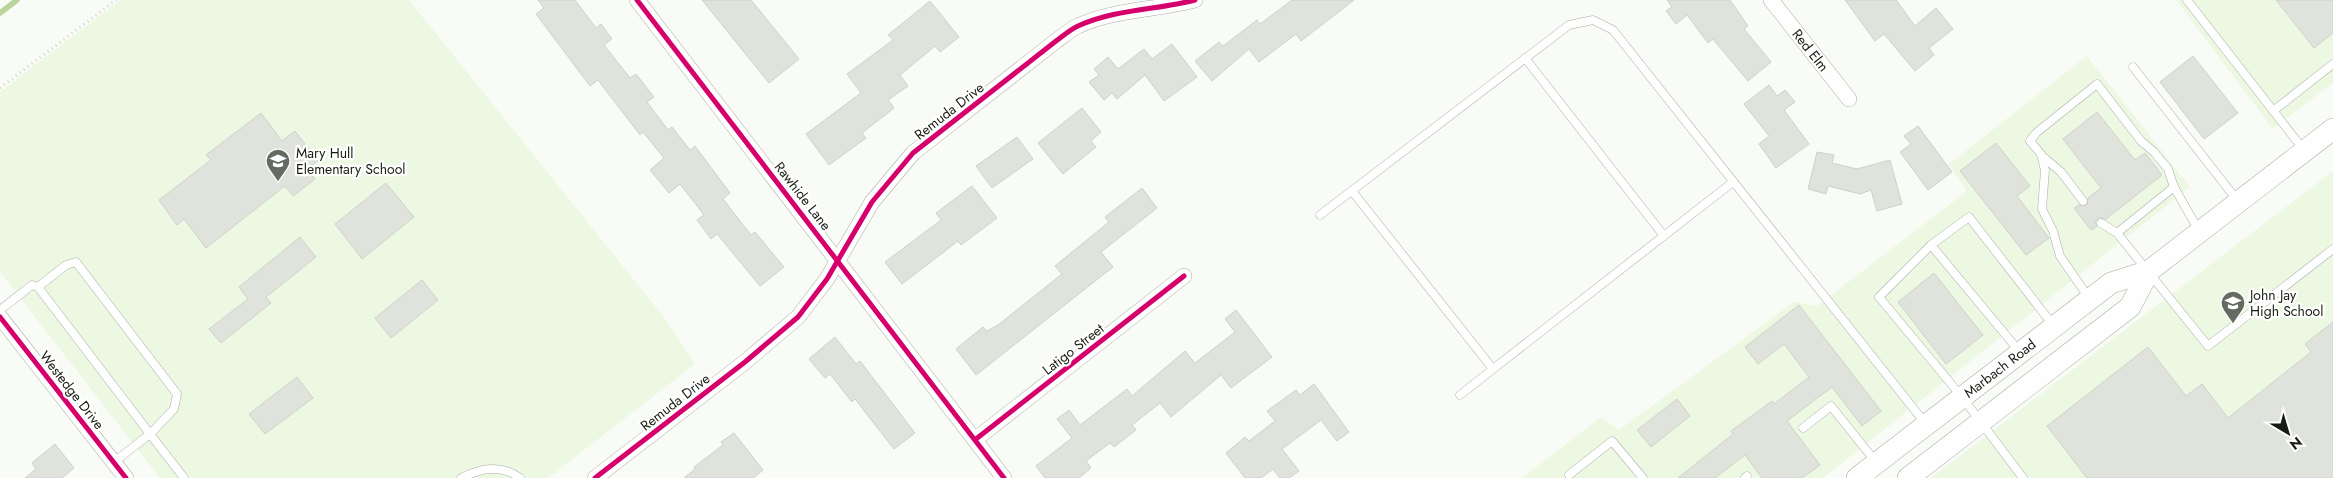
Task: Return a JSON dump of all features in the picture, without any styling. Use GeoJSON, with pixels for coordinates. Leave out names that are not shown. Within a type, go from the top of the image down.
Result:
{"type":"FeatureCollection","features":[{"type":"Feature","properties":{"kind":"main road","name":"Marbach Road"},"geometry":{"type":"LineString","coordinates":[[1857,478],[2111,283],[2149,271],[2333,129]]}},
{"type":"Feature","properties":{"kind":"main road","name":"Marbach Road"},"geometry":{"type":"LineString","coordinates":[[1908,478],[2130,307],[2149,271]]}},
{"type":"Feature","properties":{"kind":"street","name":"Rawhide Lane"},"geometry":{"type":"LineString","coordinates":[[637,0],[837,258],[1004,478]]}},
{"type":"Feature","properties":{"kind":"street","name":"Remuda Drive"},"geometry":{"type":"LineString","coordinates":[[595,478],[745,362],[798,317],[827,279],[837,258],[872,202],[913,153],[1056,41],[1078,26],[1146,4],[1167,7],[1195,0]]}},
{"type":"Feature","properties":{"kind":"street","name":"Red Elm"},"geometry":{"type":"LineString","coordinates":[[1771,0],[1849,99]]}},
{"type":"Feature","properties":{"kind":"street","name":"Latigo Street"},"geometry":{"type":"LineString","coordinates":[[976,440],[1184,276]]}},
{"type":"Feature","properties":{"kind":"street","name":"Westedge Drive"},"geometry":{"type":"LineString","coordinates":[[0,317],[126,478]]}},
{"type":"Feature","properties":{"kind":"lane"},"geometry":{"type":"LineString","coordinates":[[2187,0],[2305,151]]}},
{"type":"Feature","properties":{"kind":"lane"},"geometry":{"type":"LineString","coordinates":[[1320,215],[1569,25],[1593,20],[1613,30],[1927,424]]}},
{"type":"Feature","properties":{"kind":"lane"},"geometry":{"type":"LineString","coordinates":[[1525,58],[1664,236]]}},
{"type":"Feature","properties":{"kind":"lane"},"geometry":{"type":"LineString","coordinates":[[2273,111],[2333,64]]}},
{"type":"Feature","properties":{"kind":"lane"},"geometry":{"type":"LineString","coordinates":[[2133,68],[2238,202]]}},
{"type":"Feature","properties":{"kind":"lane"},"geometry":{"type":"LineString","coordinates":[[2083,201],[2061,172],[2030,141],[2036,133],[2097,84],[2141,141],[2154,152],[2168,169],[2174,187],[2200,232]]}},
{"type":"Feature","properties":{"kind":"lane"},"geometry":{"type":"LineString","coordinates":[[2041,154],[2045,170],[2042,209],[2053,231],[2060,256],[2090,299]]}},
{"type":"Feature","properties":{"kind":"lane"},"geometry":{"type":"LineString","coordinates":[[1460,395],[1733,182]]}},
{"type":"Feature","properties":{"kind":"lane"},"geometry":{"type":"LineString","coordinates":[[2117,233],[2174,187]]}},
{"type":"Feature","properties":{"kind":"lane"},"geometry":{"type":"LineString","coordinates":[[1352,191],[1492,369]]}},
{"type":"Feature","properties":{"kind":"lane"},"geometry":{"type":"LineString","coordinates":[[2023,478],[1962,397],[1879,297],[1931,245],[1969,217],[2054,326]]}},
{"type":"Feature","properties":{"kind":"lane"},"geometry":{"type":"LineString","coordinates":[[2101,223],[2117,233],[2208,346],[2333,248]]}},
{"type":"Feature","properties":{"kind":"lane"},"geometry":{"type":"LineString","coordinates":[[1931,245],[2020,352]]}},
{"type":"Feature","properties":{"kind":"lane"},"geometry":{"type":"LineString","coordinates":[[38,287],[66,265],[76,262],[176,394],[174,409],[150,434],[114,462]]}},
{"type":"Feature","properties":{"kind":"lane"},"geometry":{"type":"LineString","coordinates":[[0,310],[32,286],[38,287],[184,478]]}},
{"type":"Feature","properties":{"kind":"lane"},"geometry":{"type":"LineString","coordinates":[[1803,428],[1832,406],[1877,463]]}},
{"type":"Feature","properties":{"kind":"lane"},"geometry":{"type":"LineString","coordinates":[[1569,474],[1612,441],[1642,478]]}},
{"type":"Feature","properties":{"kind":"lane"},"geometry":{"type":"LineString","coordinates":[[461,478],[477,469],[496,468],[513,473],[520,478]]}},
{"type":"Feature","properties":{"kind":"path"},"geometry":{"type":"LineString","coordinates":[[0,88],[116,0]]}},
{"type":"Feature","properties":{"kind":"shaded area","name":"Mary Hull Elementary School"},"geometry":{"type":"Polygon","coordinates":[[[120,0],[409,0],[663,316],[695,364],[548,478],[160,478],[0,272],[0,92],[120,0]]]}},
{"type":"Feature","properties":{"kind":"shaded area"},"geometry":{"type":"Polygon","coordinates":[[[2176,0],[2333,0],[2333,83],[2273,129],[2176,0]]]}},
{"type":"Feature","properties":{"kind":"shaded area"},"geometry":{"type":"Polygon","coordinates":[[[2087,56],[2190,187],[1823,478],[1522,478],[1601,417],[1619,430],[1794,302],[1817,306],[1967,191],[1949,164],[2087,56]]]}},
{"type":"Feature","properties":{"kind":"shaded area","name":"John Jay High School"},"geometry":{"type":"Polygon","coordinates":[[[2333,171],[2333,478],[1931,478],[2333,171]]]}},
{"type":"Feature","properties":{"kind":"building"},"geometry":{"type":"Polygon","coordinates":[[[538,0],[575,0],[596,28],[601,24],[612,39],[604,45],[630,78],[636,74],[654,97],[647,102],[668,130],[672,127],[690,150],[695,146],[730,193],[723,199],[751,235],[755,232],[784,267],[760,286],[717,234],[711,239],[697,220],[704,215],[680,184],[669,193],[650,170],[664,158],[643,132],[640,135],[598,80],[590,86],[536,14],[544,8],[538,0]]]}},
{"type":"Feature","properties":{"kind":"building"},"geometry":{"type":"Polygon","coordinates":[[[702,0],[751,0],[799,59],[769,83],[702,0]]]}},
{"type":"Feature","properties":{"kind":"building"},"geometry":{"type":"Polygon","coordinates":[[[1292,0],[1354,0],[1301,41],[1296,34],[1259,62],[1249,49],[1212,81],[1195,61],[1219,42],[1223,46],[1257,20],[1260,24],[1292,0]]]}},
{"type":"Feature","properties":{"kind":"building"},"geometry":{"type":"Polygon","coordinates":[[[1667,0],[1730,0],[1748,26],[1744,29],[1771,62],[1748,81],[1713,39],[1708,43],[1687,15],[1676,24],[1666,11],[1672,7],[1667,0]]]}},
{"type":"Feature","properties":{"kind":"building"},"geometry":{"type":"Polygon","coordinates":[[[1845,0],[1896,0],[1915,26],[1936,8],[1953,29],[1929,48],[1934,55],[1915,71],[1884,34],[1875,41],[1845,0]]]}},
{"type":"Feature","properties":{"kind":"building"},"geometry":{"type":"Polygon","coordinates":[[[2276,0],[2333,0],[2333,33],[2314,48],[2276,0]]]}},
{"type":"Feature","properties":{"kind":"building"},"geometry":{"type":"Polygon","coordinates":[[[930,1],[959,37],[940,52],[935,46],[900,75],[908,86],[888,100],[894,108],[862,133],[866,138],[829,165],[806,134],[861,93],[847,74],[893,40],[888,35],[930,1]]]}},
{"type":"Feature","properties":{"kind":"building"},"geometry":{"type":"Polygon","coordinates":[[[1172,44],[1197,77],[1164,101],[1145,75],[1117,99],[1112,93],[1104,100],[1089,82],[1099,75],[1094,69],[1108,57],[1118,69],[1144,49],[1152,59],[1172,44]]]}},
{"type":"Feature","properties":{"kind":"building"},"geometry":{"type":"Polygon","coordinates":[[[2193,56],[2238,113],[2204,139],[2160,82],[2193,56]]]}},
{"type":"Feature","properties":{"kind":"building"},"geometry":{"type":"Polygon","coordinates":[[[1769,85],[1777,96],[1785,90],[1795,102],[1784,110],[1809,144],[1776,168],[1759,144],[1769,136],[1744,104],[1769,85]]]}},
{"type":"Feature","properties":{"kind":"building"},"geometry":{"type":"Polygon","coordinates":[[[1082,108],[1101,132],[1091,141],[1096,147],[1063,174],[1038,143],[1082,108]]]}},
{"type":"Feature","properties":{"kind":"building"},"geometry":{"type":"Polygon","coordinates":[[[2097,112],[2135,160],[2145,153],[2162,175],[2106,219],[2098,218],[2095,222],[2097,226],[2091,230],[2074,208],[2079,205],[2087,205],[2088,198],[2101,188],[2063,139],[2097,112]]]}},
{"type":"Feature","properties":{"kind":"building"},"geometry":{"type":"Polygon","coordinates":[[[261,113],[282,141],[295,131],[318,161],[307,169],[315,179],[293,196],[285,186],[206,248],[184,219],[177,225],[159,200],[211,160],[206,155],[261,113]]]}},
{"type":"Feature","properties":{"kind":"building"},"geometry":{"type":"Polygon","coordinates":[[[1918,126],[1952,172],[1928,190],[1900,152],[1911,144],[1904,136],[1918,126]]]}},
{"type":"Feature","properties":{"kind":"building"},"geometry":{"type":"Polygon","coordinates":[[[1017,137],[1033,159],[992,188],[976,166],[1017,137]]]}},
{"type":"Feature","properties":{"kind":"building"},"geometry":{"type":"Polygon","coordinates":[[[1996,143],[2030,186],[2017,196],[2049,238],[2026,255],[1960,171],[1996,143]]]}},
{"type":"Feature","properties":{"kind":"building"},"geometry":{"type":"Polygon","coordinates":[[[1817,152],[1834,155],[1832,163],[1857,169],[1890,160],[1902,204],[1877,211],[1871,190],[1860,194],[1828,186],[1826,194],[1808,189],[1817,152]]]}},
{"type":"Feature","properties":{"kind":"building"},"geometry":{"type":"Polygon","coordinates":[[[386,183],[414,217],[362,259],[335,224],[386,183]]]}},
{"type":"Feature","properties":{"kind":"building"},"geometry":{"type":"Polygon","coordinates":[[[972,186],[997,218],[961,245],[958,241],[902,284],[885,262],[941,220],[936,213],[972,186]]]}},
{"type":"Feature","properties":{"kind":"building"},"geometry":{"type":"Polygon","coordinates":[[[1142,188],[1157,208],[1101,252],[1113,267],[976,375],[956,349],[983,327],[987,331],[998,325],[1062,274],[1055,266],[1109,222],[1105,217],[1142,188]]]}},
{"type":"Feature","properties":{"kind":"building"},"geometry":{"type":"Polygon","coordinates":[[[300,237],[316,257],[266,297],[271,303],[221,343],[209,329],[248,299],[239,287],[300,237]]]}},
{"type":"Feature","properties":{"kind":"building"},"geometry":{"type":"Polygon","coordinates":[[[1934,273],[1983,335],[1946,364],[1898,302],[1934,273]]]}},
{"type":"Feature","properties":{"kind":"building"},"geometry":{"type":"Polygon","coordinates":[[[422,280],[438,300],[391,338],[375,318],[422,280]]]}},
{"type":"Feature","properties":{"kind":"building"},"geometry":{"type":"Polygon","coordinates":[[[1799,305],[1881,411],[1862,426],[1832,387],[1787,421],[1820,465],[1802,478],[1762,478],[1745,455],[1715,478],[1678,478],[1733,434],[1731,431],[1772,401],[1774,404],[1809,377],[1784,344],[1758,364],[1745,347],[1799,305]]]}},
{"type":"Feature","properties":{"kind":"building"},"geometry":{"type":"Polygon","coordinates":[[[1236,310],[1272,357],[1231,388],[1221,375],[1171,417],[1160,403],[1132,425],[1136,430],[1114,447],[1110,443],[1086,461],[1091,468],[1079,478],[1045,478],[1036,466],[1072,438],[1057,419],[1069,410],[1080,425],[1127,389],[1132,396],[1185,351],[1195,363],[1235,332],[1225,319],[1236,310]]]}},
{"type":"Feature","properties":{"kind":"building"},"geometry":{"type":"Polygon","coordinates":[[[2333,322],[2333,478],[2087,478],[2047,426],[2148,347],[2186,396],[2202,384],[2228,418],[2311,352],[2305,344],[2333,322]]]}},
{"type":"Feature","properties":{"kind":"building"},"geometry":{"type":"Polygon","coordinates":[[[835,337],[856,364],[860,361],[915,433],[894,449],[855,399],[852,402],[830,374],[825,378],[809,359],[835,337]]]}},
{"type":"Feature","properties":{"kind":"building"},"geometry":{"type":"Polygon","coordinates":[[[297,377],[313,398],[265,434],[249,414],[297,377]]]}},
{"type":"Feature","properties":{"kind":"building"},"geometry":{"type":"Polygon","coordinates":[[[1314,384],[1349,432],[1337,441],[1321,420],[1282,449],[1299,471],[1289,478],[1280,478],[1273,469],[1261,478],[1245,478],[1226,453],[1245,437],[1249,441],[1275,421],[1267,411],[1296,390],[1300,395],[1314,384]]]}},
{"type":"Feature","properties":{"kind":"building"},"geometry":{"type":"Polygon","coordinates":[[[1677,399],[1690,416],[1651,447],[1637,430],[1677,399]]]}},
{"type":"Feature","properties":{"kind":"building"},"geometry":{"type":"Polygon","coordinates":[[[734,433],[763,470],[753,478],[684,478],[695,469],[694,467],[723,445],[721,442],[734,433]]]}},
{"type":"Feature","properties":{"kind":"building"},"geometry":{"type":"Polygon","coordinates":[[[55,444],[74,468],[62,478],[25,478],[36,469],[32,463],[55,444]]]}},
{"type":"Feature","properties":{"kind":"waterway"},"geometry":{"type":"LineString","coordinates":[[0,13],[17,0]]}},
{"type":"Feature","properties":{"kind":"cycle path"},"geometry":{"type":"LineString","coordinates":[[637,0],[1004,478]]}},
{"type":"Feature","properties":{"kind":"cycle path"},"geometry":{"type":"LineString","coordinates":[[595,478],[745,362],[798,317],[827,279],[872,202],[913,153],[1075,27],[1107,16],[1195,0]]}},
{"type":"Feature","properties":{"kind":"cycle path"},"geometry":{"type":"LineString","coordinates":[[976,439],[1184,276]]}},
{"type":"Feature","properties":{"kind":"cycle path"},"geometry":{"type":"LineString","coordinates":[[0,317],[126,478]]}},
{"type":"Feature","properties":{"kind":"place","name":"Mary Hull Elementary School"},"geometry":{"type":"Point","coordinates":[278,182]}},
{"type":"Feature","properties":{"kind":"place","name":"John Jay High School"},"geometry":{"type":"Point","coordinates":[2233,324]}}]}
